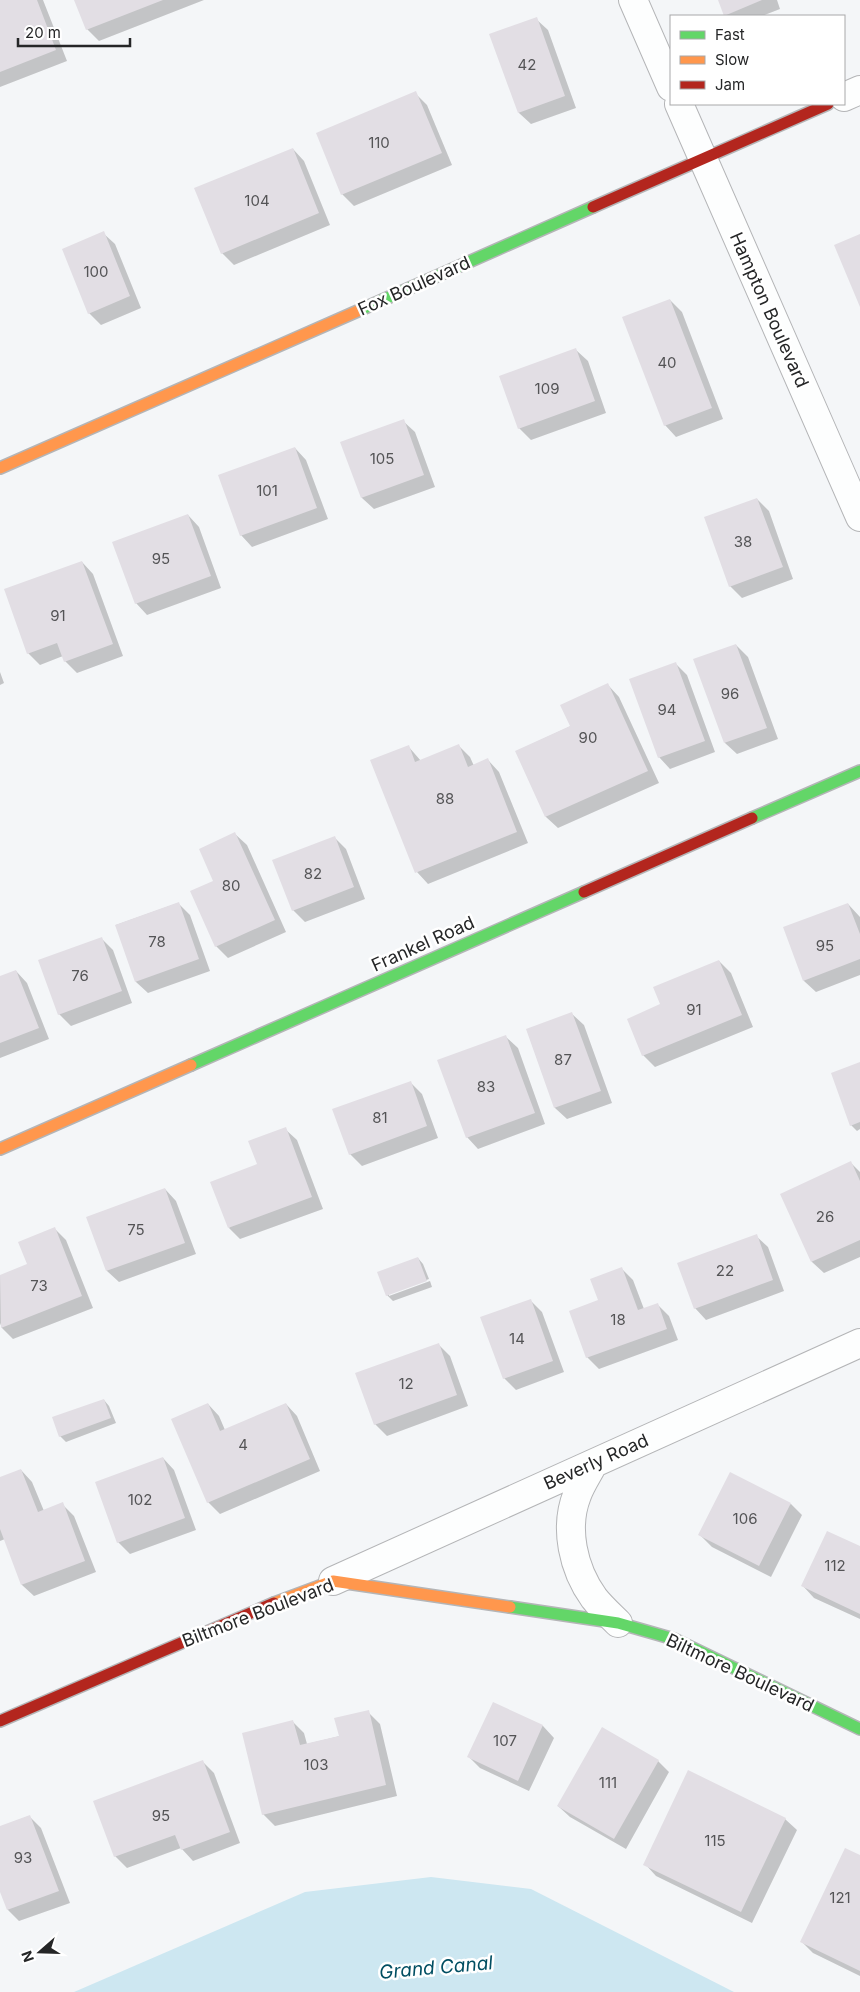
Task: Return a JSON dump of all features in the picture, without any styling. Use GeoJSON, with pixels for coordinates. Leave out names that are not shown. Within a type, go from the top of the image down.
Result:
{"type":"FeatureCollection","features":[{"type":"Feature","properties":{"kind":"street"},"geometry":{"type":"LineString","coordinates":[[633,0],[670,85]]}},
{"type":"Feature","properties":{"kind":"street"},"geometry":{"type":"LineString","coordinates":[[845,97],[860,90]]}},
{"type":"Feature","properties":{"kind":"street","name":"Hampton Boulevard"},"geometry":{"type":"LineString","coordinates":[[679,105],[860,517]]}},
{"type":"Feature","properties":{"kind":"street","name":"Fox Boulevard"},"geometry":{"type":"LineString","coordinates":[[0,468],[826,105]]}},
{"type":"Feature","properties":{"kind":"street","name":"Frankel Road"},"geometry":{"type":"LineString","coordinates":[[0,1149],[860,771]]}},
{"type":"Feature","properties":{"kind":"street","name":"Beverly Road"},"geometry":{"type":"LineString","coordinates":[[333,1581],[860,1344]]}},
{"type":"Feature","properties":{"kind":"street"},"geometry":{"type":"LineString","coordinates":[[593,1464],[577,1495],[572,1515],[574,1555],[579,1571],[594,1598],[618,1623]]}},
{"type":"Feature","properties":{"kind":"street","name":"Biltmore Boulevard"},"geometry":{"type":"LineString","coordinates":[[0,1721],[253,1611],[333,1581],[618,1623],[674,1639],[860,1729]]}},
{"type":"Feature","properties":{"kind":"water","name":"Grand Canal"},"geometry":{"type":"Polygon","coordinates":[[[431,1877],[531,1889],[734,1992],[74,1992],[305,1892],[431,1877]]]}},
{"type":"Feature","properties":{"kind":"building"},"geometry":{"type":"Polygon","coordinates":[[[0,0],[37,0],[56,50],[0,72],[0,0]]]}},
{"type":"Feature","properties":{"kind":"building"},"geometry":{"type":"Polygon","coordinates":[[[74,0],[163,0],[86,30],[74,0]]]}},
{"type":"Feature","properties":{"kind":"building"},"geometry":{"type":"Polygon","coordinates":[[[718,0],[762,0],[726,15],[724,15],[718,0]]]}},
{"type":"Feature","properties":{"kind":"building"},"geometry":{"type":"Polygon","coordinates":[[[537,17],[565,96],[518,113],[489,34],[537,17]]]}},
{"type":"Feature","properties":{"kind":"building"},"geometry":{"type":"Polygon","coordinates":[[[416,91],[442,153],[341,195],[316,133],[416,91]]]}},
{"type":"Feature","properties":{"kind":"building"},"geometry":{"type":"Polygon","coordinates":[[[293,148],[319,213],[221,254],[194,188],[293,148]]]}},
{"type":"Feature","properties":{"kind":"building"},"geometry":{"type":"Polygon","coordinates":[[[104,231],[130,296],[88,314],[62,249],[104,231]]]}},
{"type":"Feature","properties":{"kind":"building"},"geometry":{"type":"Polygon","coordinates":[[[860,234],[860,307],[834,245],[860,234]]]}},
{"type":"Feature","properties":{"kind":"building"},"geometry":{"type":"Polygon","coordinates":[[[670,299],[712,408],[664,426],[622,317],[670,299]]]}},
{"type":"Feature","properties":{"kind":"building"},"geometry":{"type":"Polygon","coordinates":[[[576,348],[595,401],[518,429],[499,376],[576,348]]]}},
{"type":"Feature","properties":{"kind":"building"},"geometry":{"type":"Polygon","coordinates":[[[404,419],[424,475],[361,498],[340,442],[404,419]]]}},
{"type":"Feature","properties":{"kind":"building"},"geometry":{"type":"Polygon","coordinates":[[[295,447],[317,508],[240,536],[218,475],[295,447]]]}},
{"type":"Feature","properties":{"kind":"building"},"geometry":{"type":"Polygon","coordinates":[[[757,498],[783,567],[729,587],[704,517],[757,498]]]}},
{"type":"Feature","properties":{"kind":"building"},"geometry":{"type":"Polygon","coordinates":[[[188,514],[211,576],[135,604],[112,542],[188,514]]]}},
{"type":"Feature","properties":{"kind":"building"},"geometry":{"type":"Polygon","coordinates":[[[82,561],[113,644],[64,662],[57,643],[27,654],[4,589],[82,561]]]}},
{"type":"Feature","properties":{"kind":"building"},"geometry":{"type":"Polygon","coordinates":[[[736,644],[767,728],[724,743],[693,659],[736,644]]]}},
{"type":"Feature","properties":{"kind":"building"},"geometry":{"type":"Polygon","coordinates":[[[676,662],[705,741],[658,758],[629,679],[676,662]]]}},
{"type":"Feature","properties":{"kind":"building"},"geometry":{"type":"Polygon","coordinates":[[[608,683],[648,771],[545,817],[515,751],[570,726],[560,705],[608,683]]]}},
{"type":"Feature","properties":{"kind":"building"},"geometry":{"type":"Polygon","coordinates":[[[459,744],[468,767],[488,758],[517,832],[415,873],[370,760],[409,745],[415,762],[459,744]]]}},
{"type":"Feature","properties":{"kind":"building"},"geometry":{"type":"Polygon","coordinates":[[[235,832],[275,920],[215,947],[190,891],[213,881],[199,849],[235,832]]]}},
{"type":"Feature","properties":{"kind":"building"},"geometry":{"type":"Polygon","coordinates":[[[335,836],[354,887],[292,911],[272,860],[335,836]]]}},
{"type":"Feature","properties":{"kind":"building"},"geometry":{"type":"Polygon","coordinates":[[[179,902],[199,959],[135,982],[115,925],[179,902]]]}},
{"type":"Feature","properties":{"kind":"building"},"geometry":{"type":"Polygon","coordinates":[[[848,903],[860,934],[860,959],[803,981],[783,927],[848,903]]]}},
{"type":"Feature","properties":{"kind":"building"},"geometry":{"type":"Polygon","coordinates":[[[102,937],[122,991],[58,1015],[38,960],[102,937]]]}},
{"type":"Feature","properties":{"kind":"building"},"geometry":{"type":"Polygon","coordinates":[[[719,960],[742,1015],[642,1056],[627,1019],[660,1004],[653,987],[719,960]]]}},
{"type":"Feature","properties":{"kind":"building"},"geometry":{"type":"Polygon","coordinates":[[[16,970],[39,1028],[0,1043],[0,976],[16,970]]]}},
{"type":"Feature","properties":{"kind":"building"},"geometry":{"type":"Polygon","coordinates":[[[572,1012],[601,1091],[554,1108],[526,1029],[572,1012]]]}},
{"type":"Feature","properties":{"kind":"building"},"geometry":{"type":"Polygon","coordinates":[[[506,1035],[535,1113],[466,1138],[437,1060],[506,1035]]]}},
{"type":"Feature","properties":{"kind":"building"},"geometry":{"type":"Polygon","coordinates":[[[860,1062],[860,1122],[850,1126],[831,1073],[860,1062]]]}},
{"type":"Feature","properties":{"kind":"building"},"geometry":{"type":"Polygon","coordinates":[[[411,1081],[427,1126],[349,1155],[332,1109],[411,1081]]]}},
{"type":"Feature","properties":{"kind":"building"},"geometry":{"type":"Polygon","coordinates":[[[286,1127],[312,1197],[228,1228],[210,1182],[257,1164],[248,1141],[286,1127]]]}},
{"type":"Feature","properties":{"kind":"building"},"geometry":{"type":"Polygon","coordinates":[[[851,1161],[860,1181],[860,1240],[811,1262],[780,1194],[851,1161]]]}},
{"type":"Feature","properties":{"kind":"building"},"geometry":{"type":"Polygon","coordinates":[[[165,1188],[185,1243],[106,1271],[86,1217],[165,1188]]]}},
{"type":"Feature","properties":{"kind":"building"},"geometry":{"type":"Polygon","coordinates":[[[55,1227],[82,1296],[1,1328],[0,1275],[27,1264],[18,1242],[55,1227]]]}},
{"type":"Feature","properties":{"kind":"building"},"geometry":{"type":"Polygon","coordinates":[[[757,1234],[773,1280],[694,1309],[677,1263],[757,1234]]]}},
{"type":"Feature","properties":{"kind":"building"},"geometry":{"type":"Polygon","coordinates":[[[418,1257],[427,1281],[386,1296],[377,1272],[418,1257]]]}},
{"type":"Feature","properties":{"kind":"building"},"geometry":{"type":"Polygon","coordinates":[[[622,1267],[638,1310],[658,1303],[667,1329],[586,1358],[569,1311],[598,1300],[590,1279],[622,1267]]]}},
{"type":"Feature","properties":{"kind":"building"},"geometry":{"type":"Polygon","coordinates":[[[531,1299],[553,1361],[503,1379],[480,1317],[531,1299]]]}},
{"type":"Feature","properties":{"kind":"building"},"geometry":{"type":"Polygon","coordinates":[[[439,1343],[457,1395],[374,1425],[355,1373],[439,1343]]]}},
{"type":"Feature","properties":{"kind":"building"},"geometry":{"type":"Polygon","coordinates":[[[104,1399],[111,1418],[59,1437],[52,1417],[104,1399]]]}},
{"type":"Feature","properties":{"kind":"building"},"geometry":{"type":"Polygon","coordinates":[[[208,1403],[220,1431],[286,1403],[310,1459],[207,1503],[171,1419],[208,1403]]]}},
{"type":"Feature","properties":{"kind":"building"},"geometry":{"type":"Polygon","coordinates":[[[163,1457],[185,1518],[117,1543],[95,1482],[163,1457]]]}},
{"type":"Feature","properties":{"kind":"building"},"geometry":{"type":"Polygon","coordinates":[[[21,1469],[38,1512],[63,1502],[85,1561],[21,1585],[0,1529],[0,1477],[21,1469]]]}},
{"type":"Feature","properties":{"kind":"building"},"geometry":{"type":"Polygon","coordinates":[[[730,1472],[791,1503],[759,1566],[698,1535],[730,1472]]]}},
{"type":"Feature","properties":{"kind":"building"},"geometry":{"type":"Polygon","coordinates":[[[827,1531],[860,1546],[860,1614],[801,1586],[827,1531]]]}},
{"type":"Feature","properties":{"kind":"building"},"geometry":{"type":"Polygon","coordinates":[[[493,1702],[543,1725],[518,1781],[467,1757],[493,1702]]]}},
{"type":"Feature","properties":{"kind":"building"},"geometry":{"type":"Polygon","coordinates":[[[369,1710],[386,1785],[262,1815],[242,1733],[293,1720],[300,1745],[339,1736],[334,1718],[369,1710]]]}},
{"type":"Feature","properties":{"kind":"building"},"geometry":{"type":"Polygon","coordinates":[[[602,1727],[659,1760],[614,1839],[557,1806],[602,1727]]]}},
{"type":"Feature","properties":{"kind":"building"},"geometry":{"type":"Polygon","coordinates":[[[203,1760],[230,1832],[181,1850],[175,1835],[114,1857],[93,1801],[203,1760]]]}},
{"type":"Feature","properties":{"kind":"building"},"geometry":{"type":"Polygon","coordinates":[[[688,1770],[786,1818],[741,1912],[643,1865],[688,1770]]]}},
{"type":"Feature","properties":{"kind":"building"},"geometry":{"type":"Polygon","coordinates":[[[30,1815],[59,1891],[7,1910],[0,1892],[0,1826],[30,1815]]]}},
{"type":"Feature","properties":{"kind":"building"},"geometry":{"type":"Polygon","coordinates":[[[845,1848],[860,1855],[860,1971],[800,1942],[845,1848]]]}},
{"type":"Feature","properties":{"kind":"traffic: fast"},"geometry":{"type":"LineString","coordinates":[[360,310],[593,207]]}},
{"type":"Feature","properties":{"kind":"traffic: fast"},"geometry":{"type":"LineString","coordinates":[[752,818],[860,771]]}},
{"type":"Feature","properties":{"kind":"traffic: fast"},"geometry":{"type":"LineString","coordinates":[[191,1065],[584,892]]}},
{"type":"Feature","properties":{"kind":"traffic: fast"},"geometry":{"type":"LineString","coordinates":[[510,1607],[618,1623],[674,1639],[860,1729]]}},
{"type":"Feature","properties":{"kind":"traffic: slow"},"geometry":{"type":"LineString","coordinates":[[0,468],[360,310]]}},
{"type":"Feature","properties":{"kind":"traffic: slow"},"geometry":{"type":"LineString","coordinates":[[0,1149],[191,1065]]}},
{"type":"Feature","properties":{"kind":"traffic: slow"},"geometry":{"type":"LineString","coordinates":[[274,1603],[333,1581],[510,1607]]}},
{"type":"Feature","properties":{"kind":"traffic: jam"},"geometry":{"type":"LineString","coordinates":[[593,207],[826,105]]}},
{"type":"Feature","properties":{"kind":"traffic: jam"},"geometry":{"type":"LineString","coordinates":[[584,892],[752,818]]}},
{"type":"Feature","properties":{"kind":"traffic: jam"},"geometry":{"type":"LineString","coordinates":[[0,1721],[274,1603]]}}]}
